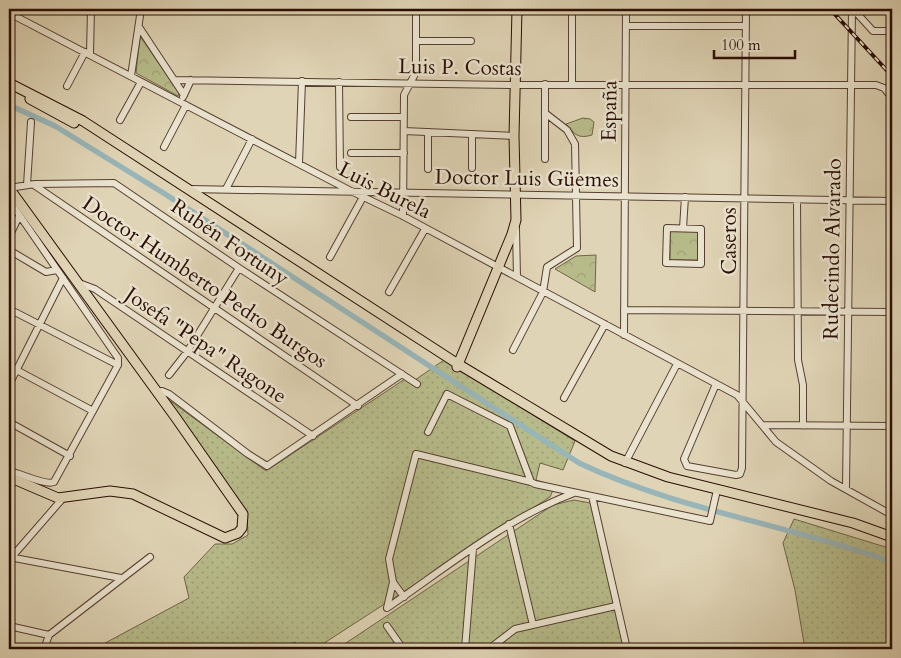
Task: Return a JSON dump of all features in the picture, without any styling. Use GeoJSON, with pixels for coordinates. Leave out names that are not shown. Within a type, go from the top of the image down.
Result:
{"type":"FeatureCollection","features":[{"type":"Feature","properties":{"kind":"main road"},"geometry":{"type":"LineString","coordinates":[[458,365],[516,220],[514,136],[517,9]]}},
{"type":"Feature","properties":{"kind":"main road"},"geometry":{"type":"LineString","coordinates":[[9,83],[83,121],[562,432],[622,464],[653,476],[853,523],[892,537]]}},
{"type":"Feature","properties":{"kind":"main road"},"geometry":{"type":"LineString","coordinates":[[9,88],[80,126],[458,365],[527,407],[625,462],[668,478],[856,528],[892,542]]}},
{"type":"Feature","properties":{"kind":"main road"},"geometry":{"type":"LineString","coordinates":[[9,188],[243,514],[242,528],[238,534],[226,538],[218,536],[144,499],[122,491],[64,497],[52,496],[9,477]]}},
{"type":"Feature","properties":{"kind":"street"},"geometry":{"type":"LineString","coordinates":[[68,86],[88,53],[91,9]]}},
{"type":"Feature","properties":{"kind":"street"},"geometry":{"type":"LineString","coordinates":[[131,76],[141,9]]}},
{"type":"Feature","properties":{"kind":"street"},"geometry":{"type":"LineString","coordinates":[[403,216],[404,95],[416,72],[416,9]]}},
{"type":"Feature","properties":{"kind":"street"},"geometry":{"type":"LineString","coordinates":[[572,9],[572,85]]}},
{"type":"Feature","properties":{"kind":"street","name":"España"},"geometry":{"type":"LineString","coordinates":[[624,335],[626,9]]}},
{"type":"Feature","properties":{"kind":"street","name":"Caseros"},"geometry":{"type":"LineString","coordinates":[[716,384],[684,455],[685,463],[687,466],[740,474],[743,402],[746,9]]}},
{"type":"Feature","properties":{"kind":"street"},"geometry":{"type":"LineString","coordinates":[[852,9],[873,31],[892,31]]}},
{"type":"Feature","properties":{"kind":"street","name":"Rudecindo Alvarado"},"geometry":{"type":"LineString","coordinates":[[846,490],[852,9]]}},
{"type":"Feature","properties":{"kind":"street","name":"Luis Burela"},"geometry":{"type":"LineString","coordinates":[[9,13],[348,190],[403,216],[737,395],[776,442],[846,490],[892,515]]}},
{"type":"Feature","properties":{"kind":"street"},"geometry":{"type":"LineString","coordinates":[[626,26],[746,26]]}},
{"type":"Feature","properties":{"kind":"street"},"geometry":{"type":"LineString","coordinates":[[139,27],[184,95]]}},
{"type":"Feature","properties":{"kind":"street"},"geometry":{"type":"LineString","coordinates":[[416,41],[471,41]]}},
{"type":"Feature","properties":{"kind":"street","name":"Luis P. Costas"},"geometry":{"type":"LineString","coordinates":[[175,80],[516,85],[876,85],[884,88],[892,98]]}},
{"type":"Feature","properties":{"kind":"street"},"geometry":{"type":"LineString","coordinates":[[164,147],[184,104],[184,95],[191,80]]}},
{"type":"Feature","properties":{"kind":"street"},"geometry":{"type":"LineString","coordinates":[[299,163],[302,81]]}},
{"type":"Feature","properties":{"kind":"street"},"geometry":{"type":"LineString","coordinates":[[120,120],[141,82]]}},
{"type":"Feature","properties":{"kind":"street"},"geometry":{"type":"LineString","coordinates":[[339,82],[340,167]]}},
{"type":"Feature","properties":{"kind":"street"},"geometry":{"type":"LineString","coordinates":[[545,84],[545,159]]}},
{"type":"Feature","properties":{"kind":"street"},"geometry":{"type":"LineString","coordinates":[[513,350],[543,292],[547,268],[577,248],[575,144],[572,136],[545,113]]}},
{"type":"Feature","properties":{"kind":"street"},"geometry":{"type":"LineString","coordinates":[[351,117],[404,116]]}},
{"type":"Feature","properties":{"kind":"street"},"geometry":{"type":"LineString","coordinates":[[30,185],[31,122]]}},
{"type":"Feature","properties":{"kind":"street"},"geometry":{"type":"LineString","coordinates":[[404,131],[514,136]]}},
{"type":"Feature","properties":{"kind":"street"},"geometry":{"type":"LineString","coordinates":[[428,132],[428,169]]}},
{"type":"Feature","properties":{"kind":"street"},"geometry":{"type":"LineString","coordinates":[[472,134],[472,168]]}},
{"type":"Feature","properties":{"kind":"street"},"geometry":{"type":"LineString","coordinates":[[226,189],[252,139]]}},
{"type":"Feature","properties":{"kind":"street"},"geometry":{"type":"LineString","coordinates":[[351,153],[404,153]]}},
{"type":"Feature","properties":{"kind":"street","name":"Rubén Fortuny"},"geometry":{"type":"LineString","coordinates":[[9,188],[30,185],[114,183],[239,268],[417,384]]}},
{"type":"Feature","properties":{"kind":"street","name":"Doctor Humberto Pedro Burgos"},"geometry":{"type":"LineString","coordinates":[[30,185],[358,406]]}},
{"type":"Feature","properties":{"kind":"street","name":"Doctor Luis Güemes"},"geometry":{"type":"LineString","coordinates":[[188,189],[348,190],[892,201]]}},
{"type":"Feature","properties":{"kind":"street"},"geometry":{"type":"LineString","coordinates":[[330,257],[363,197]]}},
{"type":"Feature","properties":{"kind":"street"},"geometry":{"type":"LineString","coordinates":[[683,228],[685,197]]}},
{"type":"Feature","properties":{"kind":"street"},"geometry":{"type":"LineString","coordinates":[[9,200],[118,358],[118,365],[70,456],[54,482],[47,484],[23,474],[9,471]]}},
{"type":"Feature","properties":{"kind":"street"},"geometry":{"type":"LineString","coordinates":[[797,200],[798,360],[803,385],[803,426]]}},
{"type":"Feature","properties":{"kind":"street"},"geometry":{"type":"LineString","coordinates":[[9,237],[19,216]]}},
{"type":"Feature","properties":{"kind":"street"},"geometry":{"type":"LineString","coordinates":[[516,220],[517,277]]}},
{"type":"Feature","properties":{"kind":"street"},"geometry":{"type":"LineString","coordinates":[[667,228],[683,228],[701,228],[701,264],[666,263],[667,228]]}},
{"type":"Feature","properties":{"kind":"street"},"geometry":{"type":"LineString","coordinates":[[389,292],[425,229]]}},
{"type":"Feature","properties":{"kind":"street"},"geometry":{"type":"LineString","coordinates":[[9,250],[46,272],[57,270]]}},
{"type":"Feature","properties":{"kind":"street"},"geometry":{"type":"LineString","coordinates":[[169,375],[187,352],[239,268]]}},
{"type":"Feature","properties":{"kind":"street"},"geometry":{"type":"LineString","coordinates":[[9,385],[63,278]]}},
{"type":"Feature","properties":{"kind":"street","name":"Josefa \"Pepa\" Ragone"},"geometry":{"type":"LineString","coordinates":[[79,283],[95,289],[313,436]]}},
{"type":"Feature","properties":{"kind":"street"},"geometry":{"type":"LineString","coordinates":[[9,309],[118,365]]}},
{"type":"Feature","properties":{"kind":"street"},"geometry":{"type":"LineString","coordinates":[[624,310],[744,313],[892,312]]}},
{"type":"Feature","properties":{"kind":"street"},"geometry":{"type":"LineString","coordinates":[[564,398],[605,324]]}},
{"type":"Feature","properties":{"kind":"street"},"geometry":{"type":"LineString","coordinates":[[625,462],[676,364]]}},
{"type":"Feature","properties":{"kind":"street"},"geometry":{"type":"LineString","coordinates":[[9,366],[93,411]]}},
{"type":"Feature","properties":{"kind":"street"},"geometry":{"type":"LineString","coordinates":[[157,392],[162,391],[169,394],[248,454],[267,466],[358,406],[402,374]]}},
{"type":"Feature","properties":{"kind":"street"},"geometry":{"type":"LineString","coordinates":[[428,432],[447,394],[510,426],[531,482]]}},
{"type":"Feature","properties":{"kind":"street"},"geometry":{"type":"LineString","coordinates":[[9,422],[70,456]]}},
{"type":"Feature","properties":{"kind":"street"},"geometry":{"type":"LineString","coordinates":[[762,425],[892,426]]}},
{"type":"Feature","properties":{"kind":"street"},"geometry":{"type":"LineString","coordinates":[[575,492],[551,501],[509,524],[388,608],[392,582],[389,559],[416,454],[592,496],[710,521],[716,491]]}},
{"type":"Feature","properties":{"kind":"street"},"geometry":{"type":"LineString","coordinates":[[592,496],[627,649]]}},
{"type":"Feature","properties":{"kind":"street"},"geometry":{"type":"LineString","coordinates":[[9,558],[64,497]]}},
{"type":"Feature","properties":{"kind":"street"},"geometry":{"type":"LineString","coordinates":[[509,524],[533,625]]}},
{"type":"Feature","properties":{"kind":"street"},"geometry":{"type":"LineString","coordinates":[[465,649],[473,549]]}},
{"type":"Feature","properties":{"kind":"street"},"geometry":{"type":"LineString","coordinates":[[9,558],[122,578]]}},
{"type":"Feature","properties":{"kind":"street"},"geometry":{"type":"LineString","coordinates":[[44,649],[50,635],[150,558]]}},
{"type":"Feature","properties":{"kind":"street"},"geometry":{"type":"LineString","coordinates":[[392,582],[404,597]]}},
{"type":"Feature","properties":{"kind":"street"},"geometry":{"type":"LineString","coordinates":[[489,649],[515,629],[616,606]]}},
{"type":"Feature","properties":{"kind":"street"},"geometry":{"type":"LineString","coordinates":[[9,626],[50,635]]}},
{"type":"Feature","properties":{"kind":"street"},"geometry":{"type":"LineString","coordinates":[[387,626],[403,649]]}},
{"type":"Feature","properties":{"kind":"green space"},"geometry":{"type":"Polygon","coordinates":[[[140,36],[179,93],[178,96],[136,73],[140,36]]]}},
{"type":"Feature","properties":{"kind":"green space"},"geometry":{"type":"Polygon","coordinates":[[[583,118],[594,122],[592,135],[583,137],[577,135],[566,124],[583,118]]]}},
{"type":"Feature","properties":{"kind":"green space"},"geometry":{"type":"Polygon","coordinates":[[[670,231],[698,231],[698,260],[670,260],[670,231]]]}},
{"type":"Feature","properties":{"kind":"green space"},"geometry":{"type":"Polygon","coordinates":[[[596,255],[595,292],[555,269],[576,256],[596,255]]]}},
{"type":"Feature","properties":{"kind":"green space"},"geometry":{"type":"Polygon","coordinates":[[[444,360],[575,441],[563,470],[540,463],[536,480],[555,486],[550,497],[315,649],[299,649],[295,642],[283,649],[94,649],[189,598],[184,577],[215,544],[232,544],[248,535],[247,514],[168,402],[169,400],[266,471],[408,377],[415,380],[444,360]]]}},
{"type":"Feature","properties":{"kind":"green space"},"geometry":{"type":"Polygon","coordinates":[[[574,500],[596,504],[629,649],[337,649],[553,505],[574,500]]]}},
{"type":"Feature","properties":{"kind":"green space"},"geometry":{"type":"Polygon","coordinates":[[[794,519],[892,549],[892,649],[805,649],[795,590],[783,543],[794,519]]]}},
{"type":"Feature","properties":{"kind":"waterway"},"geometry":{"type":"LineString","coordinates":[[9,105],[55,126],[165,194],[579,463],[655,493],[853,549],[892,562]]}},
{"type":"Feature","properties":{"kind":"railway"},"geometry":{"type":"LineString","coordinates":[[830,9],[892,76]]}}]}
